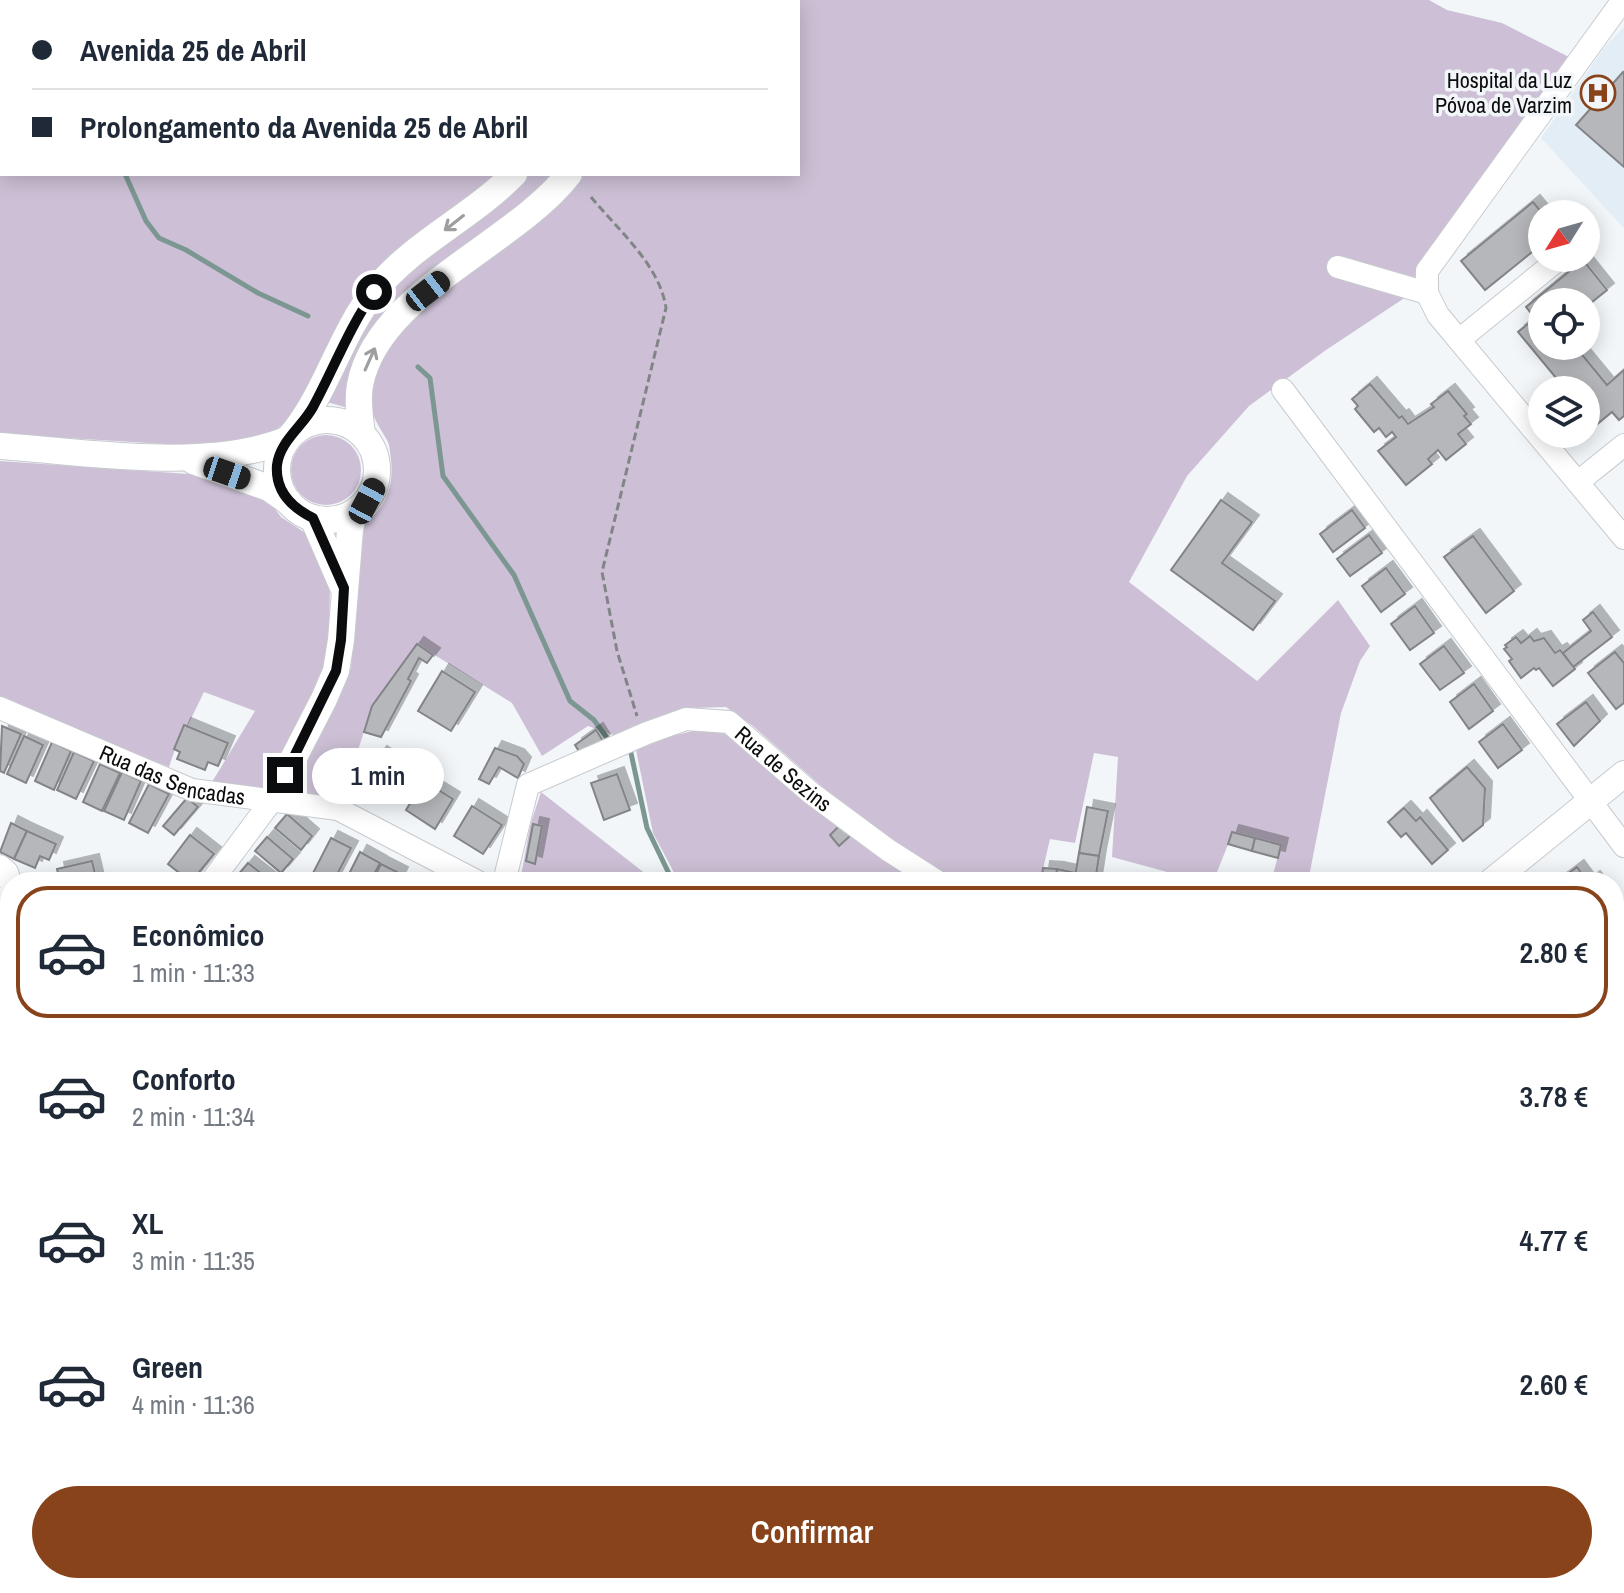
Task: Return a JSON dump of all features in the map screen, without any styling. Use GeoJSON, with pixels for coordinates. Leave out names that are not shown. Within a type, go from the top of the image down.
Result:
{"type":"FeatureCollection","features":[{"type":"Feature","properties":{"kind":"main road"},"geometry":{"type":"LineString","coordinates":[[289,502],[282,491],[277,465],[290,436],[311,410],[355,320],[374,292],[399,266],[512,176]]}},
{"type":"Feature","properties":{"kind":"main road"},"geometry":{"type":"LineString","coordinates":[[186,459],[269,488],[313,518],[341,518],[354,512],[367,501],[377,470],[375,457],[362,434],[360,386],[369,358],[383,334],[404,311],[538,206],[567,176]]}},
{"type":"Feature","properties":{"kind":"main road"},"geometry":{"type":"LineString","coordinates":[[0,446],[186,459],[261,450],[307,424],[321,420],[336,421],[362,434]]}},
{"type":"Feature","properties":{"kind":"main road"},"geometry":{"type":"LineString","coordinates":[[272,800],[336,671],[354,512]]}},
{"type":"Feature","properties":{"kind":"main road"},"geometry":{"type":"LineString","coordinates":[[313,518],[344,588]]}},
{"type":"Feature","properties":{"kind":"main road"},"geometry":{"type":"LineString","coordinates":[[1503,872],[1624,774]]}},
{"type":"Feature","properties":{"kind":"street"},"geometry":{"type":"LineString","coordinates":[[1623,0],[1427,271],[1427,293],[1438,315],[1624,538]]}},
{"type":"Feature","properties":{"kind":"street"},"geometry":{"type":"LineString","coordinates":[[1338,267],[1427,293]]}},
{"type":"Feature","properties":{"kind":"street"},"geometry":{"type":"LineString","coordinates":[[1459,340],[1543,272]]}},
{"type":"Feature","properties":{"kind":"street"},"geometry":{"type":"LineString","coordinates":[[1283,390],[1624,846]]}},
{"type":"Feature","properties":{"kind":"street"},"geometry":{"type":"LineString","coordinates":[[1578,482],[1624,445]]}},
{"type":"Feature","properties":{"kind":"street","name":"Rua das Sencadas"},"geometry":{"type":"LineString","coordinates":[[0,708],[178,785],[214,794],[338,809],[459,872]]}},
{"type":"Feature","properties":{"kind":"street","name":"Rua de Sezins"},"geometry":{"type":"LineString","coordinates":[[506,872],[528,785],[686,719],[729,722],[811,793],[922,872]]}},
{"type":"Feature","properties":{"kind":"street"},"geometry":{"type":"LineString","coordinates":[[218,872],[272,800]]}},
{"type":"Feature","properties":{"kind":"path"},"geometry":{"type":"LineString","coordinates":[[591,197],[649,269],[659,284],[666,308],[602,572],[617,651],[635,712],[647,733]]}},
{"type":"Feature","properties":{"kind":"shaded area"},"geometry":{"type":"Polygon","coordinates":[[[800,0],[1429,0],[1447,10],[1502,23],[1569,57],[1420,266],[1403,299],[1249,406],[1187,476],[1129,582],[1257,681],[1338,600],[1370,646],[1360,661],[1341,713],[1310,872],[1274,872],[1281,845],[1233,832],[1217,872],[1167,872],[1112,857],[1118,757],[1094,753],[1075,843],[1050,839],[1042,872],[940,872],[842,804],[753,726],[726,707],[691,708],[633,726],[617,736],[588,726],[542,756],[512,703],[417,644],[372,706],[342,801],[283,794],[351,668],[359,528],[386,499],[392,471],[389,444],[372,412],[370,391],[380,361],[410,316],[576,176],[800,176],[800,0]]]}},
{"type":"Feature","properties":{"kind":"shaded area","name":"Hospital da Luz Póvoa de Varzim"},"geometry":{"type":"Polygon","coordinates":[[[1624,27],[1624,228],[1541,138],[1604,48],[1624,27]]]}},
{"type":"Feature","properties":{"kind":"shaded area"},"geometry":{"type":"Polygon","coordinates":[[[0,176],[501,176],[392,260],[299,410],[262,442],[232,448],[0,434],[0,176]]]}},
{"type":"Feature","properties":{"kind":"shaded area"},"geometry":{"type":"Polygon","coordinates":[[[525,176],[557,176],[398,304],[348,408],[327,402],[363,325],[404,272],[525,176]]]}},
{"type":"Feature","properties":{"kind":"shaded area"},"geometry":{"type":"Polygon","coordinates":[[[333,435],[355,450],[361,470],[359,484],[351,495],[340,503],[319,505],[301,495],[293,484],[291,463],[301,445],[312,437],[333,435]]]}},
{"type":"Feature","properties":{"kind":"shaded area"},"geometry":{"type":"Polygon","coordinates":[[[0,461],[218,476],[267,498],[281,517],[310,536],[330,587],[328,666],[266,792],[212,782],[255,711],[204,692],[187,727],[183,726],[169,767],[0,702],[0,461]]]}},
{"type":"Feature","properties":{"kind":"shaded area"},"geometry":{"type":"Polygon","coordinates":[[[701,729],[728,734],[840,825],[839,846],[852,834],[909,872],[674,872],[653,833],[636,750],[701,729]]]}},
{"type":"Feature","properties":{"kind":"shaded area"},"geometry":{"type":"Polygon","coordinates":[[[541,792],[643,872],[522,872],[530,826],[541,792]]]}},
{"type":"Feature","properties":{"kind":"building"},"geometry":{"type":"Polygon","coordinates":[[[1624,73],[1624,167],[1576,125],[1624,73]]]}},
{"type":"Feature","properties":{"kind":"building"},"geometry":{"type":"Polygon","coordinates":[[[1528,206],[1528,255],[1485,290],[1461,261],[1528,206]]]}},
{"type":"Feature","properties":{"kind":"building"},"geometry":{"type":"Polygon","coordinates":[[[1568,272],[1593,272],[1607,290],[1600,296],[1600,288],[1549,288],[1568,272]]]}},
{"type":"Feature","properties":{"kind":"building"},"geometry":{"type":"Polygon","coordinates":[[[1528,324],[1528,344],[1518,332],[1528,324]]]}},
{"type":"Feature","properties":{"kind":"building"},"geometry":{"type":"Polygon","coordinates":[[[1541,360],[1586,360],[1600,376],[1554,376],[1541,360]]]}},
{"type":"Feature","properties":{"kind":"building"},"geometry":{"type":"Polygon","coordinates":[[[1624,370],[1624,416],[1619,420],[1612,412],[1600,422],[1600,376],[1607,385],[1624,370]]]}},
{"type":"Feature","properties":{"kind":"building"},"geometry":{"type":"Polygon","coordinates":[[[1370,384],[1408,424],[1434,407],[1431,404],[1448,391],[1467,414],[1464,416],[1471,424],[1458,434],[1466,444],[1446,460],[1438,450],[1428,459],[1432,464],[1406,485],[1378,451],[1396,437],[1392,432],[1386,437],[1379,428],[1374,432],[1355,409],[1358,406],[1352,399],[1370,384]]]}},
{"type":"Feature","properties":{"kind":"building"},"geometry":{"type":"Polygon","coordinates":[[[1221,500],[1252,522],[1222,563],[1275,601],[1253,630],[1171,570],[1221,500]]]}},
{"type":"Feature","properties":{"kind":"building"},"geometry":{"type":"Polygon","coordinates":[[[1352,510],[1365,528],[1333,552],[1320,534],[1352,510]]]}},
{"type":"Feature","properties":{"kind":"building"},"geometry":{"type":"Polygon","coordinates":[[[1369,535],[1382,553],[1350,576],[1337,559],[1369,535]]]}},
{"type":"Feature","properties":{"kind":"building"},"geometry":{"type":"Polygon","coordinates":[[[1473,536],[1514,591],[1486,613],[1444,557],[1473,536]]]}},
{"type":"Feature","properties":{"kind":"building"},"geometry":{"type":"Polygon","coordinates":[[[1386,568],[1405,594],[1381,612],[1362,586],[1386,568]]]}},
{"type":"Feature","properties":{"kind":"building"},"geometry":{"type":"Polygon","coordinates":[[[1415,606],[1434,633],[1410,650],[1391,624],[1415,606]]]}},
{"type":"Feature","properties":{"kind":"building"},"geometry":{"type":"Polygon","coordinates":[[[1593,612],[1612,637],[1573,667],[1563,653],[1591,631],[1583,620],[1593,612]]]}},
{"type":"Feature","properties":{"kind":"building"},"geometry":{"type":"Polygon","coordinates":[[[1530,636],[1534,641],[1544,638],[1555,653],[1560,650],[1575,669],[1553,686],[1539,668],[1534,668],[1521,678],[1504,649],[1516,637],[1521,643],[1530,636]]]}},
{"type":"Feature","properties":{"kind":"building"},"geometry":{"type":"Polygon","coordinates":[[[417,644],[433,655],[427,663],[419,658],[408,679],[411,681],[381,737],[364,732],[372,706],[417,644]]]}},
{"type":"Feature","properties":{"kind":"building"},"geometry":{"type":"Polygon","coordinates":[[[1444,646],[1464,673],[1440,690],[1420,664],[1444,646]]]}},
{"type":"Feature","properties":{"kind":"building"},"geometry":{"type":"Polygon","coordinates":[[[1615,652],[1624,663],[1624,703],[1616,709],[1588,673],[1615,652]]]}},
{"type":"Feature","properties":{"kind":"building"},"geometry":{"type":"Polygon","coordinates":[[[442,671],[475,692],[451,731],[418,711],[442,671]]]}},
{"type":"Feature","properties":{"kind":"building"},"geometry":{"type":"Polygon","coordinates":[[[1474,684],[1493,711],[1469,729],[1450,702],[1474,684]]]}},
{"type":"Feature","properties":{"kind":"building"},"geometry":{"type":"Polygon","coordinates":[[[1586,702],[1600,721],[1574,746],[1557,724],[1586,702]]]}},
{"type":"Feature","properties":{"kind":"building"},"geometry":{"type":"Polygon","coordinates":[[[1503,724],[1522,750],[1498,768],[1479,742],[1503,724]]]}},
{"type":"Feature","properties":{"kind":"building"},"geometry":{"type":"Polygon","coordinates":[[[184,725],[228,743],[218,766],[208,762],[205,770],[177,759],[180,752],[174,749],[184,725]]]}},
{"type":"Feature","properties":{"kind":"building"},"geometry":{"type":"Polygon","coordinates":[[[2,726],[21,734],[4,773],[0,771],[2,726]]]}},
{"type":"Feature","properties":{"kind":"building"},"geometry":{"type":"Polygon","coordinates":[[[596,730],[603,741],[582,756],[575,745],[596,730]]]}},
{"type":"Feature","properties":{"kind":"building"},"geometry":{"type":"Polygon","coordinates":[[[24,736],[43,745],[26,783],[7,774],[24,736]]]}},
{"type":"Feature","properties":{"kind":"building"},"geometry":{"type":"Polygon","coordinates":[[[52,742],[71,751],[54,790],[35,781],[52,742]]]}},
{"type":"Feature","properties":{"kind":"building"},"geometry":{"type":"Polygon","coordinates":[[[495,748],[517,756],[524,764],[518,778],[499,767],[489,784],[479,779],[495,748]]]}},
{"type":"Feature","properties":{"kind":"building"},"geometry":{"type":"Polygon","coordinates":[[[74,752],[94,761],[76,799],[57,790],[74,752]]]}},
{"type":"Feature","properties":{"kind":"building"},"geometry":{"type":"Polygon","coordinates":[[[380,753],[409,772],[390,801],[361,782],[380,753]]]}},
{"type":"Feature","properties":{"kind":"building"},"geometry":{"type":"Polygon","coordinates":[[[100,764],[120,773],[102,811],[83,802],[100,764]]]}},
{"type":"Feature","properties":{"kind":"building"},"geometry":{"type":"Polygon","coordinates":[[[1467,767],[1485,788],[1483,825],[1463,841],[1430,798],[1467,767]]]}},
{"type":"Feature","properties":{"kind":"building"},"geometry":{"type":"Polygon","coordinates":[[[122,772],[141,781],[124,820],[104,811],[122,772]]]}},
{"type":"Feature","properties":{"kind":"building"},"geometry":{"type":"Polygon","coordinates":[[[617,774],[630,810],[604,820],[591,783],[617,774]]]}},
{"type":"Feature","properties":{"kind":"building"},"geometry":{"type":"Polygon","coordinates":[[[424,781],[453,799],[435,829],[406,810],[424,781]]]}},
{"type":"Feature","properties":{"kind":"building"},"geometry":{"type":"Polygon","coordinates":[[[149,784],[169,794],[148,833],[129,823],[149,784]]]}},
{"type":"Feature","properties":{"kind":"building"},"geometry":{"type":"Polygon","coordinates":[[[187,798],[198,807],[174,835],[163,826],[187,798]]]}},
{"type":"Feature","properties":{"kind":"building"},"geometry":{"type":"Polygon","coordinates":[[[472,806],[502,825],[483,854],[454,836],[472,806]]]}},
{"type":"Feature","properties":{"kind":"building"},"geometry":{"type":"Polygon","coordinates":[[[1087,807],[1108,811],[1099,856],[1079,853],[1087,807]]]}},
{"type":"Feature","properties":{"kind":"building"},"geometry":{"type":"Polygon","coordinates":[[[1404,808],[1416,821],[1420,817],[1448,850],[1432,864],[1406,833],[1401,837],[1388,822],[1404,808]]]}},
{"type":"Feature","properties":{"kind":"building"},"geometry":{"type":"Polygon","coordinates":[[[287,814],[312,836],[301,850],[275,828],[287,814]]]}},
{"type":"Feature","properties":{"kind":"building"},"geometry":{"type":"Polygon","coordinates":[[[11,823],[27,831],[14,859],[0,852],[11,823]]]}},
{"type":"Feature","properties":{"kind":"building"},"geometry":{"type":"Polygon","coordinates":[[[533,824],[542,826],[535,864],[526,861],[533,824]]]}},
{"type":"Feature","properties":{"kind":"building"},"geometry":{"type":"Polygon","coordinates":[[[840,825],[852,834],[839,846],[830,835],[840,825]]]}},
{"type":"Feature","properties":{"kind":"building"},"geometry":{"type":"Polygon","coordinates":[[[27,831],[56,844],[49,860],[40,856],[35,868],[14,859],[27,831]]]}},
{"type":"Feature","properties":{"kind":"building"},"geometry":{"type":"Polygon","coordinates":[[[1232,832],[1255,838],[1252,851],[1228,844],[1232,832]]]}},
{"type":"Feature","properties":{"kind":"building"},"geometry":{"type":"Polygon","coordinates":[[[190,835],[214,854],[199,872],[178,872],[168,864],[190,835]]]}},
{"type":"Feature","properties":{"kind":"building"},"geometry":{"type":"Polygon","coordinates":[[[267,837],[293,859],[280,872],[255,851],[267,837]]]}},
{"type":"Feature","properties":{"kind":"building"},"geometry":{"type":"Polygon","coordinates":[[[331,838],[351,848],[338,872],[314,872],[331,838]]]}},
{"type":"Feature","properties":{"kind":"building"},"geometry":{"type":"Polygon","coordinates":[[[1255,838],[1281,845],[1278,858],[1252,851],[1255,838]]]}},
{"type":"Feature","properties":{"kind":"building"},"geometry":{"type":"Polygon","coordinates":[[[360,852],[380,863],[375,872],[350,872],[360,852]]]}},
{"type":"Feature","properties":{"kind":"building"},"geometry":{"type":"Polygon","coordinates":[[[1079,853],[1099,856],[1097,872],[1076,872],[1079,853]]]}},
{"type":"Feature","properties":{"kind":"building"},"geometry":{"type":"Polygon","coordinates":[[[92,861],[95,872],[58,872],[57,869],[92,861]]]}},
{"type":"Feature","properties":{"kind":"building"},"geometry":{"type":"Polygon","coordinates":[[[248,863],[260,872],[240,872],[248,863]]]}},
{"type":"Feature","properties":{"kind":"building"},"geometry":{"type":"Polygon","coordinates":[[[381,864],[397,872],[377,872],[381,864]]]}},
{"type":"Feature","properties":{"kind":"building"},"geometry":{"type":"Polygon","coordinates":[[[1043,868],[1057,869],[1057,872],[1042,872],[1043,868]]]}},
{"type":"Feature","properties":{"kind":"waterway"},"geometry":{"type":"LineString","coordinates":[[126,176],[146,221],[159,238],[186,250],[258,293],[308,316]]}},
{"type":"Feature","properties":{"kind":"waterway"},"geometry":{"type":"LineString","coordinates":[[418,367],[430,378],[443,476],[514,575],[570,701],[594,720],[610,742]]}},
{"type":"Feature","properties":{"kind":"waterway"},"geometry":{"type":"LineString","coordinates":[[631,753],[647,828],[668,872]]}},
{"type":"Feature","properties":{"kind":"place","name":"Hospital da Luz Póvoa de Varzim"},"geometry":{"type":"Point","coordinates":[1598,93]}},
{"type":"Feature","properties":{"kind":"route"},"geometry":{"type":"LineString","coordinates":[[285,775],[336,671],[344,588],[313,518],[289,502],[282,491],[277,465],[280,452],[311,410],[355,320],[374,292]]}}]}
